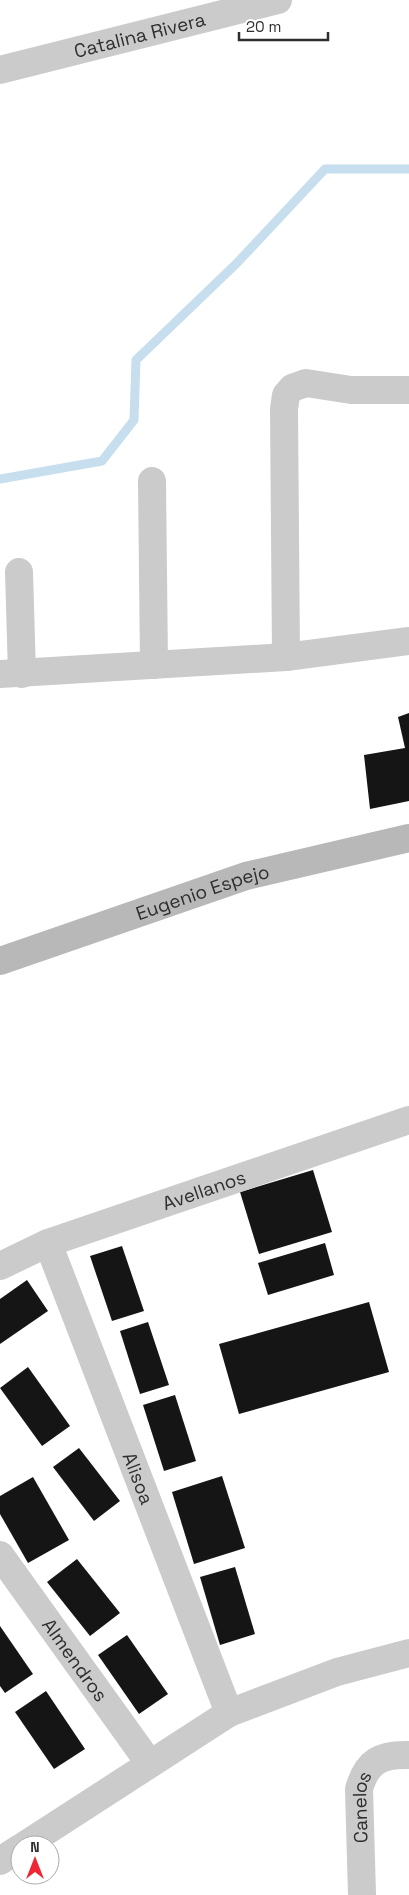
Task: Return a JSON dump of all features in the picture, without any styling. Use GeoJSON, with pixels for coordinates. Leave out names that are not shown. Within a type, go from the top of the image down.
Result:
{"type":"FeatureCollection","features":[{"type":"Feature","properties":{"kind":"main road","name":"Eugenio Espejo"},"geometry":{"type":"LineString","coordinates":[[0,960],[246,876],[409,838]]}},
{"type":"Feature","properties":{"kind":"street","name":"Catalina Rivera"},"geometry":{"type":"LineString","coordinates":[[0,70],[236,5],[278,0]]}},
{"type":"Feature","properties":{"kind":"street"},"geometry":{"type":"LineString","coordinates":[[286,657],[284,409],[286,395],[292,388],[306,383],[351,390],[409,390]]}},
{"type":"Feature","properties":{"kind":"street"},"geometry":{"type":"LineString","coordinates":[[152,481],[154,665]]}},
{"type":"Feature","properties":{"kind":"street"},"geometry":{"type":"LineString","coordinates":[[19,572],[11,674],[286,657],[409,641]]}},
{"type":"Feature","properties":{"kind":"street","name":"Avellanos"},"geometry":{"type":"LineString","coordinates":[[0,1266],[48,1243],[409,1120]]}},
{"type":"Feature","properties":{"kind":"street","name":"Alisoa"},"geometry":{"type":"LineString","coordinates":[[48,1243],[229,1713]]}},
{"type":"Feature","properties":{"kind":"street","name":"Almendros"},"geometry":{"type":"LineString","coordinates":[[0,1555],[150,1764]]}},
{"type":"Feature","properties":{"kind":"street"},"geometry":{"type":"LineString","coordinates":[[33,1835],[229,1713],[337,1672],[409,1653]]}},
{"type":"Feature","properties":{"kind":"street","name":"Canelos"},"geometry":{"type":"LineString","coordinates":[[362,1895],[359,1789],[363,1776],[370,1766],[379,1759],[388,1756],[409,1755]]}},
{"type":"Feature","properties":{"kind":"building"},"geometry":{"type":"Polygon","coordinates":[[[409,713],[409,801],[370,809],[364,755],[405,748],[398,717],[409,713]]]}},
{"type":"Feature","properties":{"kind":"building"},"geometry":{"type":"Polygon","coordinates":[[[313,1170],[332,1232],[259,1254],[240,1192],[313,1170]]]}},
{"type":"Feature","properties":{"kind":"building"},"geometry":{"type":"Polygon","coordinates":[[[325,1243],[334,1275],[268,1295],[258,1263],[325,1243]]]}},
{"type":"Feature","properties":{"kind":"building"},"geometry":{"type":"Polygon","coordinates":[[[122,1246],[144,1311],[112,1321],[90,1256],[122,1246]]]}},
{"type":"Feature","properties":{"kind":"building"},"geometry":{"type":"Polygon","coordinates":[[[27,1280],[48,1311],[0,1344],[0,1299],[27,1280]]]}},
{"type":"Feature","properties":{"kind":"building"},"geometry":{"type":"Polygon","coordinates":[[[369,1302],[389,1372],[239,1414],[219,1344],[369,1302]]]}},
{"type":"Feature","properties":{"kind":"building"},"geometry":{"type":"Polygon","coordinates":[[[148,1322],[169,1385],[140,1394],[120,1331],[148,1322]]]}},
{"type":"Feature","properties":{"kind":"building"},"geometry":{"type":"Polygon","coordinates":[[[28,1367],[70,1426],[42,1446],[0,1388],[28,1367]]]}},
{"type":"Feature","properties":{"kind":"building"},"geometry":{"type":"Polygon","coordinates":[[[175,1395],[196,1461],[164,1471],[143,1405],[175,1395]]]}},
{"type":"Feature","properties":{"kind":"building"},"geometry":{"type":"Polygon","coordinates":[[[79,1448],[120,1501],[94,1521],[53,1467],[79,1448]]]}},
{"type":"Feature","properties":{"kind":"building"},"geometry":{"type":"Polygon","coordinates":[[[222,1476],[245,1548],[194,1564],[172,1492],[222,1476]]]}},
{"type":"Feature","properties":{"kind":"building"},"geometry":{"type":"Polygon","coordinates":[[[33,1477],[69,1540],[28,1563],[0,1514],[0,1496],[33,1477]]]}},
{"type":"Feature","properties":{"kind":"building"},"geometry":{"type":"Polygon","coordinates":[[[77,1559],[120,1613],[90,1636],[47,1582],[77,1559]]]}},
{"type":"Feature","properties":{"kind":"building"},"geometry":{"type":"Polygon","coordinates":[[[235,1567],[255,1634],[220,1645],[200,1577],[235,1567]]]}},
{"type":"Feature","properties":{"kind":"building"},"geometry":{"type":"Polygon","coordinates":[[[0,1626],[33,1674],[5,1693],[0,1686],[0,1626]]]}},
{"type":"Feature","properties":{"kind":"building"},"geometry":{"type":"Polygon","coordinates":[[[127,1635],[168,1694],[139,1714],[98,1655],[127,1635]]]}},
{"type":"Feature","properties":{"kind":"building"},"geometry":{"type":"Polygon","coordinates":[[[46,1691],[85,1749],[54,1769],[15,1712],[46,1691]]]}},
{"type":"Feature","properties":{"kind":"waterway"},"geometry":{"type":"LineString","coordinates":[[0,479],[102,461],[134,420],[136,360],[237,263],[325,169],[409,169]]}}]}
